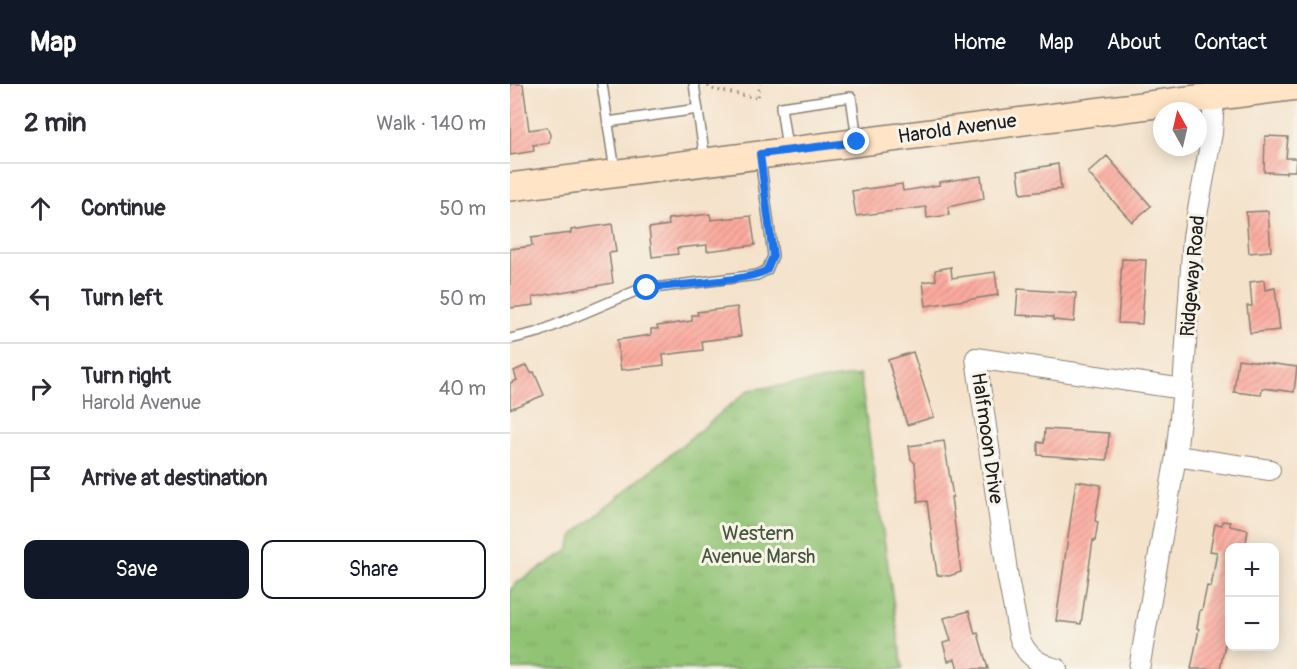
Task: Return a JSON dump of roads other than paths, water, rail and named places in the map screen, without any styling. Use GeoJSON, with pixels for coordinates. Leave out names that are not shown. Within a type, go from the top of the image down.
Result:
{"type":"FeatureCollection","features":[{"type":"Feature","properties":{"kind":"street","name":"Harold Avenue"},"geometry":{"type":"LineString","coordinates":[[510,187],[1297,86]]}},
{"type":"Feature","properties":{"kind":"street","name":"Ridgeway Road"},"geometry":{"type":"LineString","coordinates":[[1139,669],[1176,456],[1193,237],[1212,134],[1214,97]]}},
{"type":"Feature","properties":{"kind":"street","name":"Halfmoon Drive"},"geometry":{"type":"LineString","coordinates":[[1057,669],[1045,666],[1031,658],[1021,645],[1018,636],[976,358],[1183,389]]}},
{"type":"Feature","properties":{"kind":"street"},"geometry":{"type":"LineString","coordinates":[[1176,456],[1270,470]]}},
{"type":"Feature","properties":{"kind":"lane"},"geometry":{"type":"LineString","coordinates":[[602,84],[615,174]]}},
{"type":"Feature","properties":{"kind":"lane"},"geometry":{"type":"LineString","coordinates":[[694,84],[706,162]]}},
{"type":"Feature","properties":{"kind":"lane"},"geometry":{"type":"LineString","coordinates":[[787,151],[781,106],[842,98],[851,97],[857,142]]}},
{"type":"Feature","properties":{"kind":"lane"},"geometry":{"type":"LineString","coordinates":[[608,122],[698,109]]}},
{"type":"Feature","properties":{"kind":"lane"},"geometry":{"type":"LineString","coordinates":[[510,339],[539,332],[638,290],[757,275],[767,270],[773,256],[760,154]]}},
{"type":"Feature","properties":{"kind":"park label","name":"Western Avenue Marsh"},"geometry":{"type":"Point","coordinates":[758,544]}}]}
